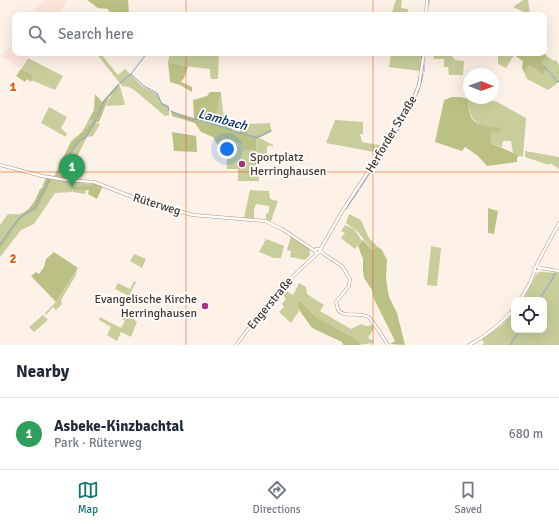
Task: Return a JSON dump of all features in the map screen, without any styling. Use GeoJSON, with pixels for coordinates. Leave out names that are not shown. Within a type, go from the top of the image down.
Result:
{"type":"FeatureCollection","features":[{"type":"Feature","properties":{"kind":"street"},"geometry":{"type":"LineString","coordinates":[[426,12],[427,0]]}},
{"type":"Feature","properties":{"kind":"street","name":"Herforder Straße"},"geometry":{"type":"LineString","coordinates":[[357,189],[402,122],[414,100],[421,78],[424,56]]}},
{"type":"Feature","properties":{"kind":"street","name":"Rüterweg"},"geometry":{"type":"LineString","coordinates":[[0,165],[59,179],[94,182],[143,201],[193,215],[265,221],[282,229],[342,266],[350,281],[349,286],[336,302],[338,310],[344,315],[363,315],[369,317],[388,345]]}},
{"type":"Feature","properties":{"kind":"street","name":"Engerstraße"},"geometry":{"type":"LineString","coordinates":[[236,345],[273,296],[318,251],[357,189]]}},
{"type":"Feature","properties":{"kind":"street"},"geometry":{"type":"LineString","coordinates":[[522,297],[537,269],[539,260],[559,224]]}},
{"type":"Feature","properties":{"kind":"street"},"geometry":{"type":"LineString","coordinates":[[537,269],[559,271]]}},
{"type":"Feature","properties":{"kind":"street"},"geometry":{"type":"LineString","coordinates":[[469,345],[490,333],[511,312]]}},
{"type":"Feature","properties":{"kind":"shaded area"},"geometry":{"type":"Polygon","coordinates":[[[45,0],[50,0],[52,2],[54,0],[67,1],[60,12],[38,12],[34,10],[45,0]]]}},
{"type":"Feature","properties":{"kind":"shaded area"},"geometry":{"type":"Polygon","coordinates":[[[12,45],[12,56],[28,56],[20,68],[12,62],[0,57],[12,45]]]}},
{"type":"Feature","properties":{"kind":"green space"},"geometry":{"type":"Polygon","coordinates":[[[87,0],[128,0],[129,12],[110,12],[108,9],[98,8],[87,0]]]}},
{"type":"Feature","properties":{"kind":"green space"},"geometry":{"type":"Polygon","coordinates":[[[396,0],[402,0],[401,8],[408,9],[408,12],[392,12],[396,0]]]}},
{"type":"Feature","properties":{"kind":"green space"},"geometry":{"type":"Polygon","coordinates":[[[523,0],[528,0],[530,12],[524,12],[513,7],[523,0]]]}},
{"type":"Feature","properties":{"kind":"green space"},"geometry":{"type":"Polygon","coordinates":[[[98,56],[102,56],[118,75],[125,69],[142,86],[157,94],[157,92],[161,102],[169,106],[169,115],[165,116],[133,89],[122,86],[98,56]]]}},
{"type":"Feature","properties":{"kind":"green space"},"geometry":{"type":"Polygon","coordinates":[[[169,56],[219,56],[218,79],[211,79],[210,69],[183,66],[168,62],[169,56]]]}},
{"type":"Feature","properties":{"kind":"green space"},"geometry":{"type":"Polygon","coordinates":[[[391,56],[421,56],[420,71],[389,67],[391,56]]]}},
{"type":"Feature","properties":{"kind":"green space"},"geometry":{"type":"Polygon","coordinates":[[[433,56],[452,56],[455,60],[464,61],[463,75],[449,75],[448,67],[444,67],[444,59],[434,59],[433,56]]]}},
{"type":"Feature","properties":{"kind":"green space"},"geometry":{"type":"Polygon","coordinates":[[[498,56],[513,56],[506,68],[498,64],[498,56]]]}},
{"type":"Feature","properties":{"kind":"green space"},"geometry":{"type":"Polygon","coordinates":[[[516,56],[547,56],[542,64],[546,67],[546,71],[542,74],[530,65],[524,72],[522,68],[523,61],[516,56]]]}},
{"type":"Feature","properties":{"kind":"green space"},"geometry":{"type":"Polygon","coordinates":[[[547,56],[554,61],[556,60],[559,65],[559,82],[548,90],[527,79],[524,72],[530,65],[542,74],[542,64],[547,56]]]}},
{"type":"Feature","properties":{"kind":"green space"},"geometry":{"type":"Polygon","coordinates":[[[28,58],[63,76],[55,90],[31,80],[33,75],[21,69],[28,58]]]}},
{"type":"Feature","properties":{"kind":"green space"},"geometry":{"type":"Polygon","coordinates":[[[168,62],[188,67],[181,82],[192,87],[192,92],[180,85],[170,82],[168,62]]]}},
{"type":"Feature","properties":{"kind":"green space"},"geometry":{"type":"Polygon","coordinates":[[[21,69],[33,75],[31,82],[27,79],[25,82],[16,76],[21,69]]]}},
{"type":"Feature","properties":{"kind":"green space"},"geometry":{"type":"Polygon","coordinates":[[[118,84],[120,86],[109,97],[99,122],[93,122],[89,119],[94,110],[95,94],[102,102],[118,84]]]}},
{"type":"Feature","properties":{"kind":"green space"},"geometry":{"type":"Polygon","coordinates":[[[120,86],[125,105],[106,106],[110,98],[120,86]]]}},
{"type":"Feature","properties":{"kind":"green space"},"geometry":{"type":"Polygon","coordinates":[[[210,92],[221,92],[214,122],[226,120],[230,124],[233,131],[239,132],[244,124],[247,124],[247,135],[251,136],[260,135],[271,129],[272,131],[256,139],[257,156],[256,150],[243,151],[242,145],[235,142],[235,146],[219,147],[213,137],[201,132],[195,123],[172,116],[171,111],[194,118],[193,100],[207,96],[210,92]]]}},
{"type":"Feature","properties":{"kind":"green space"},"geometry":{"type":"Polygon","coordinates":[[[221,92],[224,120],[213,122],[221,92]]]}},
{"type":"Feature","properties":{"kind":"green space"},"geometry":{"type":"Polygon","coordinates":[[[452,97],[463,98],[463,104],[469,104],[470,114],[476,122],[480,125],[501,128],[500,132],[491,131],[491,143],[520,156],[517,157],[517,162],[487,166],[478,156],[465,147],[462,151],[435,142],[444,100],[452,97]]]}},
{"type":"Feature","properties":{"kind":"green space"},"geometry":{"type":"Polygon","coordinates":[[[499,103],[526,118],[523,157],[513,153],[511,141],[503,141],[502,147],[491,143],[491,131],[477,123],[470,112],[469,104],[499,103]]]}},
{"type":"Feature","properties":{"kind":"green space"},"geometry":{"type":"Polygon","coordinates":[[[49,107],[67,117],[61,128],[67,134],[66,137],[41,123],[49,107]]]}},
{"type":"Feature","properties":{"kind":"green space"},"geometry":{"type":"Polygon","coordinates":[[[89,119],[100,124],[93,136],[87,137],[73,165],[69,178],[67,178],[67,181],[100,185],[86,190],[85,194],[73,192],[72,189],[72,192],[55,193],[34,224],[21,230],[0,257],[0,225],[8,214],[21,214],[35,202],[47,175],[54,176],[71,141],[82,132],[89,119]]]}},
{"type":"Feature","properties":{"kind":"green space"},"geometry":{"type":"Polygon","coordinates":[[[335,120],[363,122],[363,134],[360,134],[362,142],[384,146],[379,153],[326,143],[335,120]]]}},
{"type":"Feature","properties":{"kind":"green space"},"geometry":{"type":"Polygon","coordinates":[[[93,122],[95,124],[86,137],[83,138],[62,166],[60,166],[72,142],[93,122]]]}},
{"type":"Feature","properties":{"kind":"green space"},"geometry":{"type":"Polygon","coordinates":[[[270,123],[271,129],[257,137],[247,135],[247,124],[270,123]]]}},
{"type":"Feature","properties":{"kind":"green space"},"geometry":{"type":"Polygon","coordinates":[[[172,132],[196,136],[197,152],[174,151],[172,132]]]}},
{"type":"Feature","properties":{"kind":"green space","name":"Sportplatz Herringhausen"},"geometry":{"type":"Polygon","coordinates":[[[260,138],[273,145],[273,147],[270,145],[267,147],[267,155],[257,156],[259,181],[238,181],[238,169],[227,169],[226,148],[235,146],[235,142],[242,145],[243,151],[257,150],[256,139],[260,138]]]}},
{"type":"Feature","properties":{"kind":"green space"},"geometry":{"type":"Polygon","coordinates":[[[525,151],[559,157],[559,169],[550,163],[549,165],[525,157],[525,151]]]}},
{"type":"Feature","properties":{"kind":"green space"},"geometry":{"type":"Polygon","coordinates":[[[46,178],[52,179],[37,209],[22,217],[0,249],[0,243],[22,214],[31,206],[40,189],[44,188],[46,178]]]}},
{"type":"Feature","properties":{"kind":"green space"},"geometry":{"type":"Polygon","coordinates":[[[93,183],[103,186],[97,199],[88,194],[89,190],[72,189],[72,187],[92,186],[93,183]]]}},
{"type":"Feature","properties":{"kind":"green space"},"geometry":{"type":"Polygon","coordinates":[[[250,190],[269,191],[270,199],[278,201],[271,221],[266,220],[266,214],[269,212],[269,206],[256,204],[254,219],[244,218],[250,190]]]}},
{"type":"Feature","properties":{"kind":"green space"},"geometry":{"type":"Polygon","coordinates":[[[488,208],[498,211],[494,234],[488,233],[488,208]]]}},
{"type":"Feature","properties":{"kind":"green space"},"geometry":{"type":"Polygon","coordinates":[[[349,214],[361,220],[369,238],[378,247],[372,250],[357,231],[346,223],[349,214]]]}},
{"type":"Feature","properties":{"kind":"green space"},"geometry":{"type":"Polygon","coordinates":[[[345,225],[354,229],[362,241],[355,249],[341,238],[345,233],[341,231],[345,225]]]}},
{"type":"Feature","properties":{"kind":"green space"},"geometry":{"type":"Polygon","coordinates":[[[291,236],[309,248],[310,255],[305,260],[290,257],[291,251],[287,250],[291,236]]]}},
{"type":"Feature","properties":{"kind":"green space"},"geometry":{"type":"Polygon","coordinates":[[[266,239],[284,246],[281,258],[274,258],[259,252],[266,239]]]}},
{"type":"Feature","properties":{"kind":"green space"},"geometry":{"type":"Polygon","coordinates":[[[363,240],[372,250],[378,247],[382,250],[387,260],[386,279],[389,297],[397,313],[405,345],[390,344],[395,341],[374,299],[372,290],[364,278],[363,259],[358,246],[363,240]]]}},
{"type":"Feature","properties":{"kind":"green space"},"geometry":{"type":"Polygon","coordinates":[[[431,246],[441,248],[437,286],[427,285],[431,246]]]}},
{"type":"Feature","properties":{"kind":"green space"},"geometry":{"type":"Polygon","coordinates":[[[54,252],[78,268],[56,302],[31,276],[36,272],[39,274],[44,267],[46,259],[54,252]]]}},
{"type":"Feature","properties":{"kind":"green space"},"geometry":{"type":"Polygon","coordinates":[[[134,254],[146,259],[142,268],[130,261],[134,254]]]}},
{"type":"Feature","properties":{"kind":"green space"},"geometry":{"type":"Polygon","coordinates":[[[77,270],[76,275],[61,300],[62,304],[56,310],[53,307],[46,315],[45,313],[56,302],[77,270]]]}},
{"type":"Feature","properties":{"kind":"green space"},"geometry":{"type":"Polygon","coordinates":[[[541,272],[559,273],[559,345],[482,345],[484,343],[482,339],[501,326],[511,315],[511,333],[547,333],[547,297],[525,297],[536,275],[541,272]]]}},
{"type":"Feature","properties":{"kind":"green space"},"geometry":{"type":"Polygon","coordinates":[[[134,281],[136,282],[129,296],[115,289],[118,283],[130,289],[134,281]]]}},
{"type":"Feature","properties":{"kind":"green space"},"geometry":{"type":"Polygon","coordinates":[[[299,283],[306,287],[307,294],[324,305],[320,311],[351,329],[361,324],[366,326],[372,325],[374,328],[368,338],[374,341],[373,343],[359,345],[359,341],[315,316],[300,300],[297,307],[299,311],[291,323],[279,312],[284,307],[282,304],[286,299],[282,294],[277,295],[283,289],[293,295],[299,283]]]}},
{"type":"Feature","properties":{"kind":"green space"},"geometry":{"type":"Polygon","coordinates":[[[300,300],[315,316],[359,341],[359,345],[343,345],[342,342],[312,328],[297,307],[300,300]]]}},
{"type":"Feature","properties":{"kind":"green space"},"geometry":{"type":"Polygon","coordinates":[[[125,313],[137,322],[131,337],[121,332],[117,341],[107,335],[111,327],[99,320],[100,317],[121,328],[125,321],[122,319],[125,313]]]}},
{"type":"Feature","properties":{"kind":"green space"},"geometry":{"type":"Polygon","coordinates":[[[43,315],[48,320],[34,332],[29,327],[43,315]]]}},
{"type":"Feature","properties":{"kind":"waterway"},"geometry":{"type":"LineString","coordinates":[[120,83],[131,74],[145,56]]}},
{"type":"Feature","properties":{"kind":"waterway"},"geometry":{"type":"LineString","coordinates":[[421,66],[422,56]]}},
{"type":"Feature","properties":{"kind":"waterway"},"geometry":{"type":"LineString","coordinates":[[424,64],[424,71]]}},
{"type":"Feature","properties":{"kind":"waterway"},"geometry":{"type":"LineString","coordinates":[[545,67],[558,82]]}},
{"type":"Feature","properties":{"kind":"waterway","name":"Lambach"},"geometry":{"type":"LineString","coordinates":[[131,74],[144,86],[157,93],[162,104],[168,107],[169,110]]}},
{"type":"Feature","properties":{"kind":"waterway"},"geometry":{"type":"LineString","coordinates":[[421,84],[423,74]]}},
{"type":"Feature","properties":{"kind":"waterway"},"geometry":{"type":"LineString","coordinates":[[417,87],[419,77]]}},
{"type":"Feature","properties":{"kind":"waterway","name":"Lambach"},"geometry":{"type":"LineString","coordinates":[[97,117],[104,101],[119,84]]}},
{"type":"Feature","properties":{"kind":"waterway"},"geometry":{"type":"LineString","coordinates":[[418,93],[420,86]]}},
{"type":"Feature","properties":{"kind":"waterway"},"geometry":{"type":"LineString","coordinates":[[413,96],[416,89]]}},
{"type":"Feature","properties":{"kind":"waterway"},"geometry":{"type":"LineString","coordinates":[[403,122],[415,101]]}},
{"type":"Feature","properties":{"kind":"waterway"},"geometry":{"type":"LineString","coordinates":[[398,124],[409,105]]}},
{"type":"Feature","properties":{"kind":"waterway","name":"Lambach"},"geometry":{"type":"LineString","coordinates":[[171,111],[191,120],[197,119],[257,138],[271,131]]}},
{"type":"Feature","properties":{"kind":"waterway","name":"Lambach"},"geometry":{"type":"LineString","coordinates":[[57,175],[79,141],[86,137],[96,120]]}},
{"type":"Feature","properties":{"kind":"waterway"},"geometry":{"type":"LineString","coordinates":[[390,142],[403,123]]}},
{"type":"Feature","properties":{"kind":"waterway"},"geometry":{"type":"LineString","coordinates":[[376,163],[389,143]]}},
{"type":"Feature","properties":{"kind":"waterway"},"geometry":{"type":"LineString","coordinates":[[360,188],[374,167]]}},
{"type":"Feature","properties":{"kind":"waterway","name":"Lambach"},"geometry":{"type":"LineString","coordinates":[[0,244],[18,219],[35,208],[49,180]]}},
{"type":"Feature","properties":{"kind":"waterway"},"geometry":{"type":"LineString","coordinates":[[355,190],[361,181]]}},
{"type":"Feature","properties":{"kind":"waterway"},"geometry":{"type":"LineString","coordinates":[[346,209],[359,190]]}},
{"type":"Feature","properties":{"kind":"waterway"},"geometry":{"type":"LineString","coordinates":[[345,204],[351,196]]}},
{"type":"Feature","properties":{"kind":"waterway"},"geometry":{"type":"LineString","coordinates":[[541,297],[555,273]]}},
{"type":"Feature","properties":{"kind":"waterway"},"geometry":{"type":"LineString","coordinates":[[510,345],[518,333]]}},
{"type":"Feature","properties":{"kind":"place","name":"Sportplatz Herringhausen"},"geometry":{"type":"Point","coordinates":[242,164]}},
{"type":"Feature","properties":{"kind":"place","name":"Asbeke-Kinzbachtal"},"geometry":{"type":"Point","coordinates":[72,187]}},
{"type":"Feature","properties":{"kind":"place","name":"Evangelische Kirche Herringhausen"},"geometry":{"type":"Point","coordinates":[205,306]}}]}
